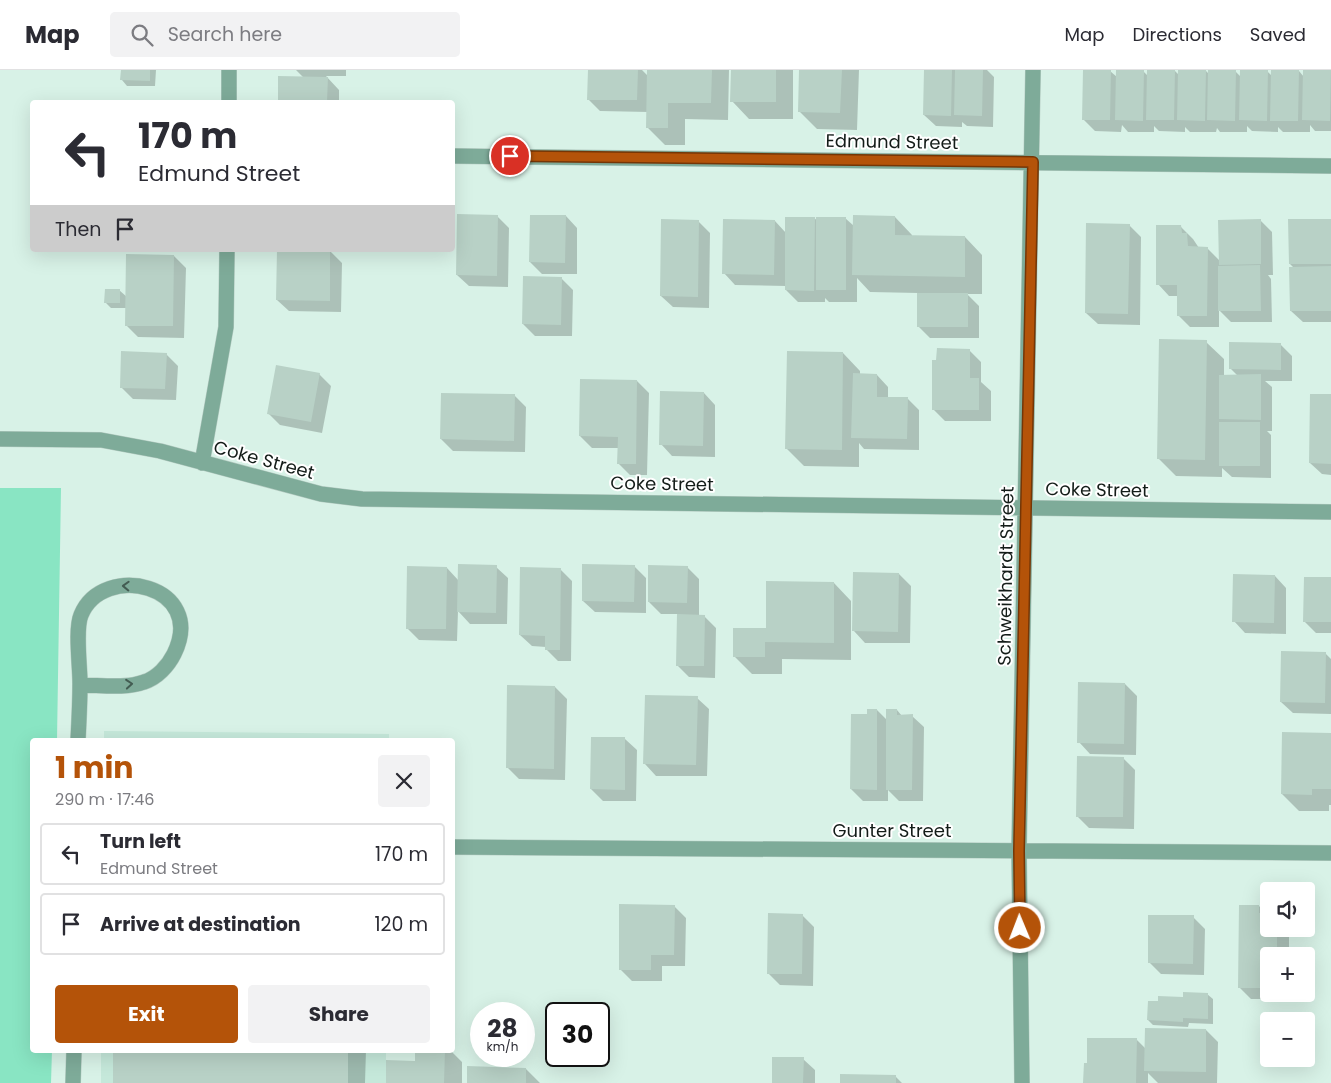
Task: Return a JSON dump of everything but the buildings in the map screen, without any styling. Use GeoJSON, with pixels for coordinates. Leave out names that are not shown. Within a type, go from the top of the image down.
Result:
{"type":"FeatureCollection","features":[{"type":"Feature","properties":{"kind":"street"},"geometry":{"type":"LineString","coordinates":[[229,70],[229,100]]}},
{"type":"Feature","properties":{"kind":"street","name":"Schweikhardt Street"},"geometry":{"type":"LineString","coordinates":[[1022,1083],[1019,851],[1033,162],[1033,70]]}},
{"type":"Feature","properties":{"kind":"street","name":"Edmund Street"},"geometry":{"type":"LineString","coordinates":[[455,156],[1331,166]]}},
{"type":"Feature","properties":{"kind":"street"},"geometry":{"type":"LineString","coordinates":[[202,463],[226,327],[227,252]]}},
{"type":"Feature","properties":{"kind":"street","name":"Coke Street"},"geometry":{"type":"LineString","coordinates":[[0,439],[101,440],[160,451],[321,494],[362,499],[1331,512]]}},
{"type":"Feature","properties":{"kind":"street"},"geometry":{"type":"LineString","coordinates":[[78,738],[80,685],[78,630],[80,616],[89,601],[102,591],[122,585],[140,587],[162,594],[175,605],[180,619],[180,637],[175,653],[169,663],[157,675],[145,682],[128,685],[80,685]]}},
{"type":"Feature","properties":{"kind":"street","name":"Gunter Street"},"geometry":{"type":"LineString","coordinates":[[455,847],[1331,853]]}},
{"type":"Feature","properties":{"kind":"street"},"geometry":{"type":"LineString","coordinates":[[73,1083],[74,1053]]}},
{"type":"Feature","properties":{"kind":"shaded area"},"geometry":{"type":"Polygon","coordinates":[[[104,731],[389,734],[389,738],[104,738],[104,731]]]}},
{"type":"Feature","properties":{"kind":"shaded area"},"geometry":{"type":"Polygon","coordinates":[[[101,1053],[386,1053],[386,1083],[101,1083],[101,1053]]]}},
{"type":"Feature","properties":{"kind":"green space"},"geometry":{"type":"Polygon","coordinates":[[[0,488],[61,488],[57,738],[30,738],[30,1053],[52,1053],[51,1083],[0,1083],[0,488]]]}},
{"type":"Feature","properties":{"kind":"route"},"geometry":{"type":"LineString","coordinates":[[510,156],[1033,162],[1019,851],[1020,928]]}}]}
